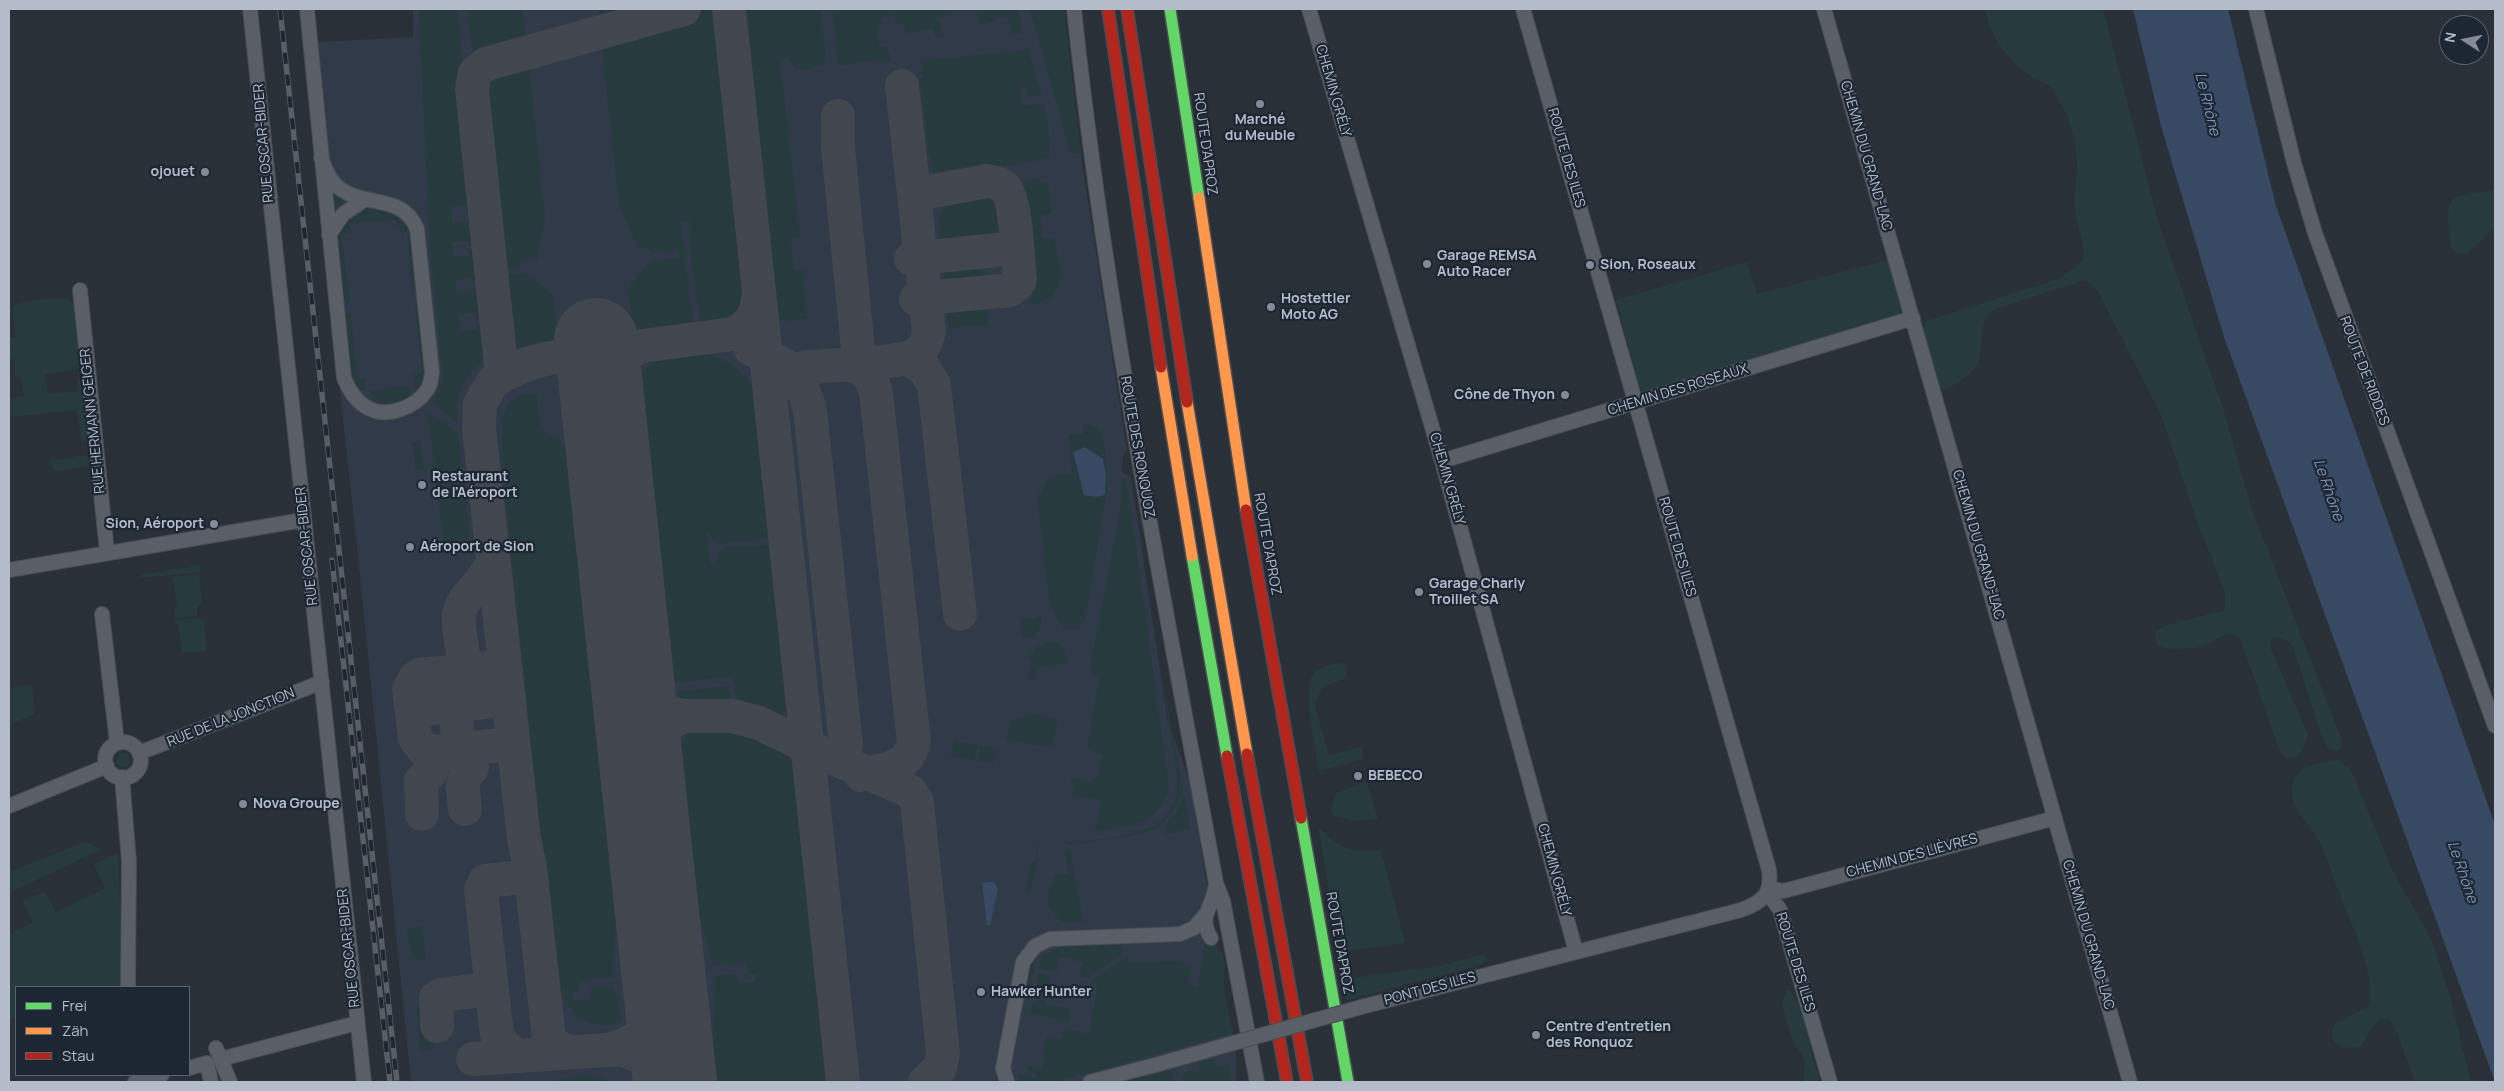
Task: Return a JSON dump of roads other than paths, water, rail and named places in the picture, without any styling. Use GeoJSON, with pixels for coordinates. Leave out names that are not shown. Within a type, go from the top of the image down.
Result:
{"type":"FeatureCollection","features":[{"type":"Feature","properties":{"kind":"main road"},"geometry":{"type":"LineString","coordinates":[[1108,9],[1182,502],[1241,837],[1287,1082]]}},
{"type":"Feature","properties":{"kind":"main road"},"geometry":{"type":"LineString","coordinates":[[1127,9],[1162,254],[1215,578],[1307,1082]]}},
{"type":"Feature","properties":{"kind":"main road","name":"ROUTE D'APROZ"},"geometry":{"type":"LineString","coordinates":[[1170,9],[1252,519],[1348,1082]]}},
{"type":"Feature","properties":{"kind":"street","name":"RUE OSCAR-BIDER"},"geometry":{"type":"LineString","coordinates":[[250,9],[364,1082]]}},
{"type":"Feature","properties":{"kind":"street"},"geometry":{"type":"LineString","coordinates":[[307,9],[320,158],[344,378],[352,394],[367,408],[379,412],[401,409],[420,398],[426,391],[432,372],[419,237],[414,222],[403,210],[391,203],[350,195],[337,186],[320,158]]}},
{"type":"Feature","properties":{"kind":"street","name":"ROUTE DES RONQUOZ"},"geometry":{"type":"LineString","coordinates":[[1074,9],[1098,213],[1118,339],[1216,883],[1223,902],[1257,1082]]}},
{"type":"Feature","properties":{"kind":"street","name":"CHEMIN GRÉLY"},"geometry":{"type":"LineString","coordinates":[[1309,9],[1442,461],[1576,952]]}},
{"type":"Feature","properties":{"kind":"street","name":"ROUTE DES ILES"},"geometry":{"type":"LineString","coordinates":[[1523,9],[1769,870],[1768,891],[1780,910],[1830,1082]]}},
{"type":"Feature","properties":{"kind":"street","name":"CHEMIN DU GRAND-LAC"},"geometry":{"type":"LineString","coordinates":[[1824,9],[2130,1082]]}},
{"type":"Feature","properties":{"kind":"street","name":"ROUTE DE RIDDES"},"geometry":{"type":"LineString","coordinates":[[2256,9],[2294,163],[2315,233],[2495,726]]}},
{"type":"Feature","properties":{"kind":"street"},"geometry":{"type":"LineString","coordinates":[[329,235],[343,214],[366,199]]}},
{"type":"Feature","properties":{"kind":"street","name":"RUE HERMANN GEIGER"},"geometry":{"type":"LineString","coordinates":[[80,290],[107,552]]}},
{"type":"Feature","properties":{"kind":"street","name":"CHEMIN DES ROSEAUX"},"geometry":{"type":"LineString","coordinates":[[1442,461],[1913,318]]}},
{"type":"Feature","properties":{"kind":"street"},"geometry":{"type":"LineString","coordinates":[[9,570],[303,520]]}},
{"type":"Feature","properties":{"kind":"street"},"geometry":{"type":"LineString","coordinates":[[102,614],[117,743]]}},
{"type":"Feature","properties":{"kind":"street","name":"RUE DE LA JONCTION"},"geometry":{"type":"LineString","coordinates":[[139,753],[322,682]]}},
{"type":"Feature","properties":{"kind":"street"},"geometry":{"type":"LineString","coordinates":[[117,743],[130,744],[139,753],[140,764],[131,776],[113,775],[107,766],[106,754],[117,743]]}},
{"type":"Feature","properties":{"kind":"street"},"geometry":{"type":"LineString","coordinates":[[9,806],[107,766]]}},
{"type":"Feature","properties":{"kind":"street"},"geometry":{"type":"LineString","coordinates":[[122,777],[129,861],[128,986]]}},
{"type":"Feature","properties":{"kind":"street","name":"CHEMIN DES LIÈVRES"},"geometry":{"type":"LineString","coordinates":[[1768,891],[1795,888],[2055,818]]}},
{"type":"Feature","properties":{"kind":"street","name":"ROUTE DES RONQUOZ"},"geometry":{"type":"LineString","coordinates":[[1216,883],[1212,902],[1205,915],[1205,928],[1212,938],[1229,954],[1236,971]]}},
{"type":"Feature","properties":{"kind":"street","name":"PONT DES ILES"},"geometry":{"type":"LineString","coordinates":[[1090,1082],[1365,1006],[1741,910],[1759,902],[1768,891]]}},
{"type":"Feature","properties":{"kind":"street"},"geometry":{"type":"LineString","coordinates":[[1186,932],[1194,928],[1205,915]]}},
{"type":"Feature","properties":{"kind":"street","name":"ROUTE DES RONQUOZ"},"geometry":{"type":"LineString","coordinates":[[1205,915],[1221,927],[1230,942]]}},
{"type":"Feature","properties":{"kind":"street"},"geometry":{"type":"LineString","coordinates":[[1007,1082],[1003,1068],[1023,962],[1035,946],[1050,940],[1186,932],[1202,934],[1212,938]]}},
{"type":"Feature","properties":{"kind":"street"},"geometry":{"type":"LineString","coordinates":[[230,1082],[218,1054],[357,1022]]}},
{"type":"Feature","properties":{"kind":"street"},"geometry":{"type":"LineString","coordinates":[[190,1068],[207,1063],[210,1082]]}},
{"type":"Feature","properties":{"kind":"street"},"geometry":{"type":"LineString","coordinates":[[143,1079],[157,1076]]}},
{"type":"Feature","properties":{"kind":"water","name":"Le Rhône"},"geometry":{"type":"Polygon","coordinates":[[[2133,9],[2228,9],[2276,206],[2495,825],[2495,1082],[2224,337],[2161,126],[2133,9]]]}},
{"type":"Feature","properties":{"kind":"water"},"geometry":{"type":"Polygon","coordinates":[[[1085,447],[1103,459],[1106,476],[1105,494],[1100,496],[1084,495],[1073,452],[1085,447]]]}},
{"type":"Feature","properties":{"kind":"water"},"geometry":{"type":"Polygon","coordinates":[[[982,883],[995,883],[998,890],[990,925],[987,925],[982,883]]]}},
{"type":"Feature","properties":{"kind":"railway"},"geometry":{"type":"LineString","coordinates":[[280,9],[397,1082]]}},
{"type":"Feature","properties":{"kind":"railway"},"geometry":{"type":"LineString","coordinates":[[332,560],[390,1082]]}},
{"type":"Feature","properties":{"kind":"place","name":"Marché du Meuble"},"geometry":{"type":"Point","coordinates":[1260,104]}},
{"type":"Feature","properties":{"kind":"place","name":"ojouet"},"geometry":{"type":"Point","coordinates":[205,172]}},
{"type":"Feature","properties":{"kind":"place","name":"Garage REMSA Auto Racer"},"geometry":{"type":"Point","coordinates":[1427,264]}},
{"type":"Feature","properties":{"kind":"place","name":"Sion, Roseaux"},"geometry":{"type":"Point","coordinates":[1590,265]}},
{"type":"Feature","properties":{"kind":"place","name":"Hostettler Moto AG"},"geometry":{"type":"Point","coordinates":[1271,307]}},
{"type":"Feature","properties":{"kind":"place","name":"Cône de Thyon"},"geometry":{"type":"Point","coordinates":[1565,395]}},
{"type":"Feature","properties":{"kind":"place","name":"Restaurant de l'Aéroport"},"geometry":{"type":"Point","coordinates":[422,485]}},
{"type":"Feature","properties":{"kind":"place","name":"Sion, Aéroport"},"geometry":{"type":"Point","coordinates":[214,524]}},
{"type":"Feature","properties":{"kind":"place","name":"Aéroport de Sion"},"geometry":{"type":"Point","coordinates":[410,547]}},
{"type":"Feature","properties":{"kind":"place","name":"Garage Charly Troillet SA"},"geometry":{"type":"Point","coordinates":[1419,592]}},
{"type":"Feature","properties":{"kind":"place","name":"BEBECO"},"geometry":{"type":"Point","coordinates":[1358,776]}},
{"type":"Feature","properties":{"kind":"place","name":"Nova Groupe"},"geometry":{"type":"Point","coordinates":[243,804]}},
{"type":"Feature","properties":{"kind":"place","name":"Hawker Hunter"},"geometry":{"type":"Point","coordinates":[981,992]}},
{"type":"Feature","properties":{"kind":"place","name":"Centre d'entretien des Ronquoz"},"geometry":{"type":"Point","coordinates":[1536,1035]}}]}
